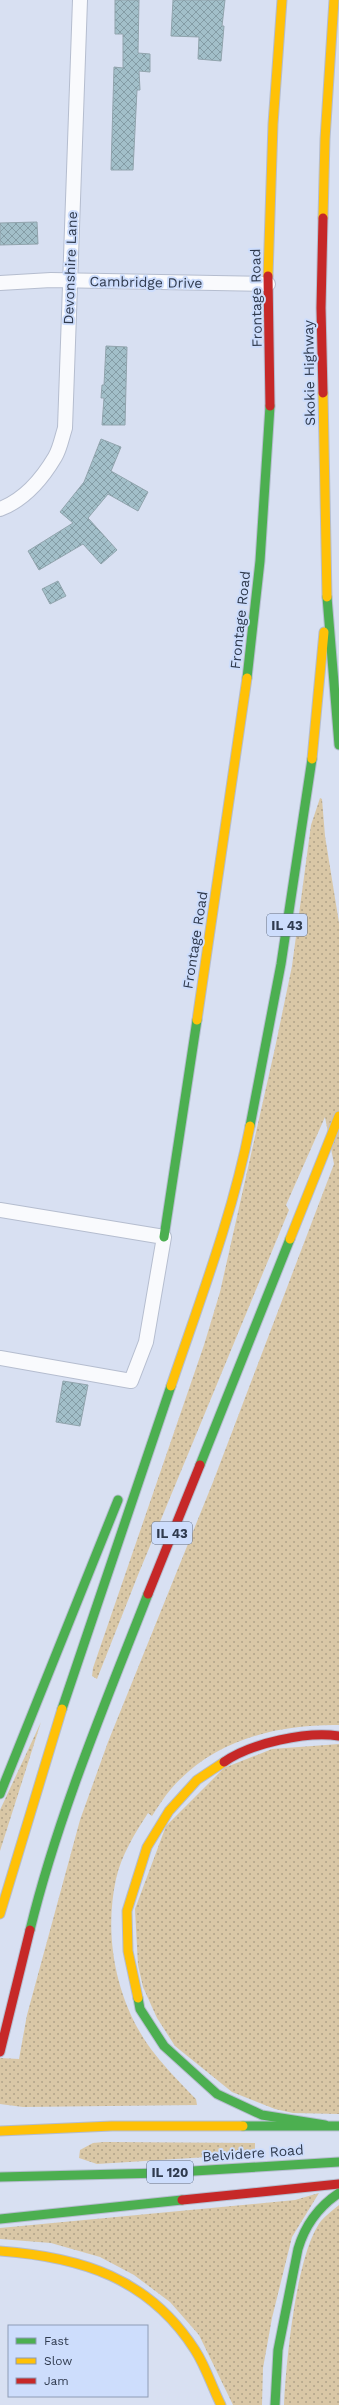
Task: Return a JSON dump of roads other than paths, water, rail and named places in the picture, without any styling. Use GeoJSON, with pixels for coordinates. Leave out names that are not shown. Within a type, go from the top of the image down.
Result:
{"type":"FeatureCollection","features":[{"type":"Feature","properties":{"kind":"main road","name":"Frontage Road"},"geometry":{"type":"LineString","coordinates":[[164,1237],[244,710],[260,561],[270,432],[271,356],[268,284],[274,124],[282,0]]}},
{"type":"Feature","properties":{"kind":"main road","name":"Skokie Highway"},"geometry":{"type":"LineString","coordinates":[[334,0],[325,139],[321,308],[327,595],[339,745]]}},
{"type":"Feature","properties":{"kind":"main road","name":"IL 43"},"geometry":{"type":"LineString","coordinates":[[0,1914],[50,1744],[221,1235],[245,1153],[281,964],[310,773],[327,595]]}},
{"type":"Feature","properties":{"kind":"main road","name":"IL 43"},"geometry":{"type":"LineString","coordinates":[[0,2052],[40,1888],[96,1725],[339,1116]]}},
{"type":"Feature","properties":{"kind":"main road"},"geometry":{"type":"LineString","coordinates":[[0,1794],[124,1488],[154,1438]]}},
{"type":"Feature","properties":{"kind":"main road"},"geometry":{"type":"LineString","coordinates":[[325,2125],[262,2115],[217,2094],[164,2046],[140,2009],[128,1951],[127,1912],[147,1847],[169,1811],[196,1780],[232,1756],[283,1739],[327,1734],[339,1736]]}},
{"type":"Feature","properties":{"kind":"main road"},"geometry":{"type":"LineString","coordinates":[[32,2120],[112,2126]]}},
{"type":"Feature","properties":{"kind":"main road","name":"Belvidere Road"},"geometry":{"type":"LineString","coordinates":[[0,2131],[112,2126],[339,2126]]}},
{"type":"Feature","properties":{"kind":"main road","name":"Belvidere Road"},"geometry":{"type":"LineString","coordinates":[[0,2177],[161,2173],[339,2162]]}},
{"type":"Feature","properties":{"kind":"main road"},"geometry":{"type":"LineString","coordinates":[[0,2218],[339,2184]]}},
{"type":"Feature","properties":{"kind":"main road"},"geometry":{"type":"LineString","coordinates":[[275,2405],[274,2379],[295,2257],[304,2234],[315,2214],[327,2201],[339,2193]]}},
{"type":"Feature","properties":{"kind":"main road"},"geometry":{"type":"LineString","coordinates":[[0,2251],[47,2254],[82,2262],[120,2279],[136,2289],[168,2314],[195,2350],[221,2405]]}},
{"type":"Feature","properties":{"kind":"street","name":"Devonshire Lane"},"geometry":{"type":"LineString","coordinates":[[0,510],[23,497],[37,481],[56,456],[65,428],[80,0]]}},
{"type":"Feature","properties":{"kind":"street","name":"Cambridge Drive"},"geometry":{"type":"LineString","coordinates":[[0,283],[70,280],[268,284]]}},
{"type":"Feature","properties":{"kind":"street"},"geometry":{"type":"LineString","coordinates":[[0,1210],[164,1237],[146,1342],[131,1381],[0,1358]]}}]}
